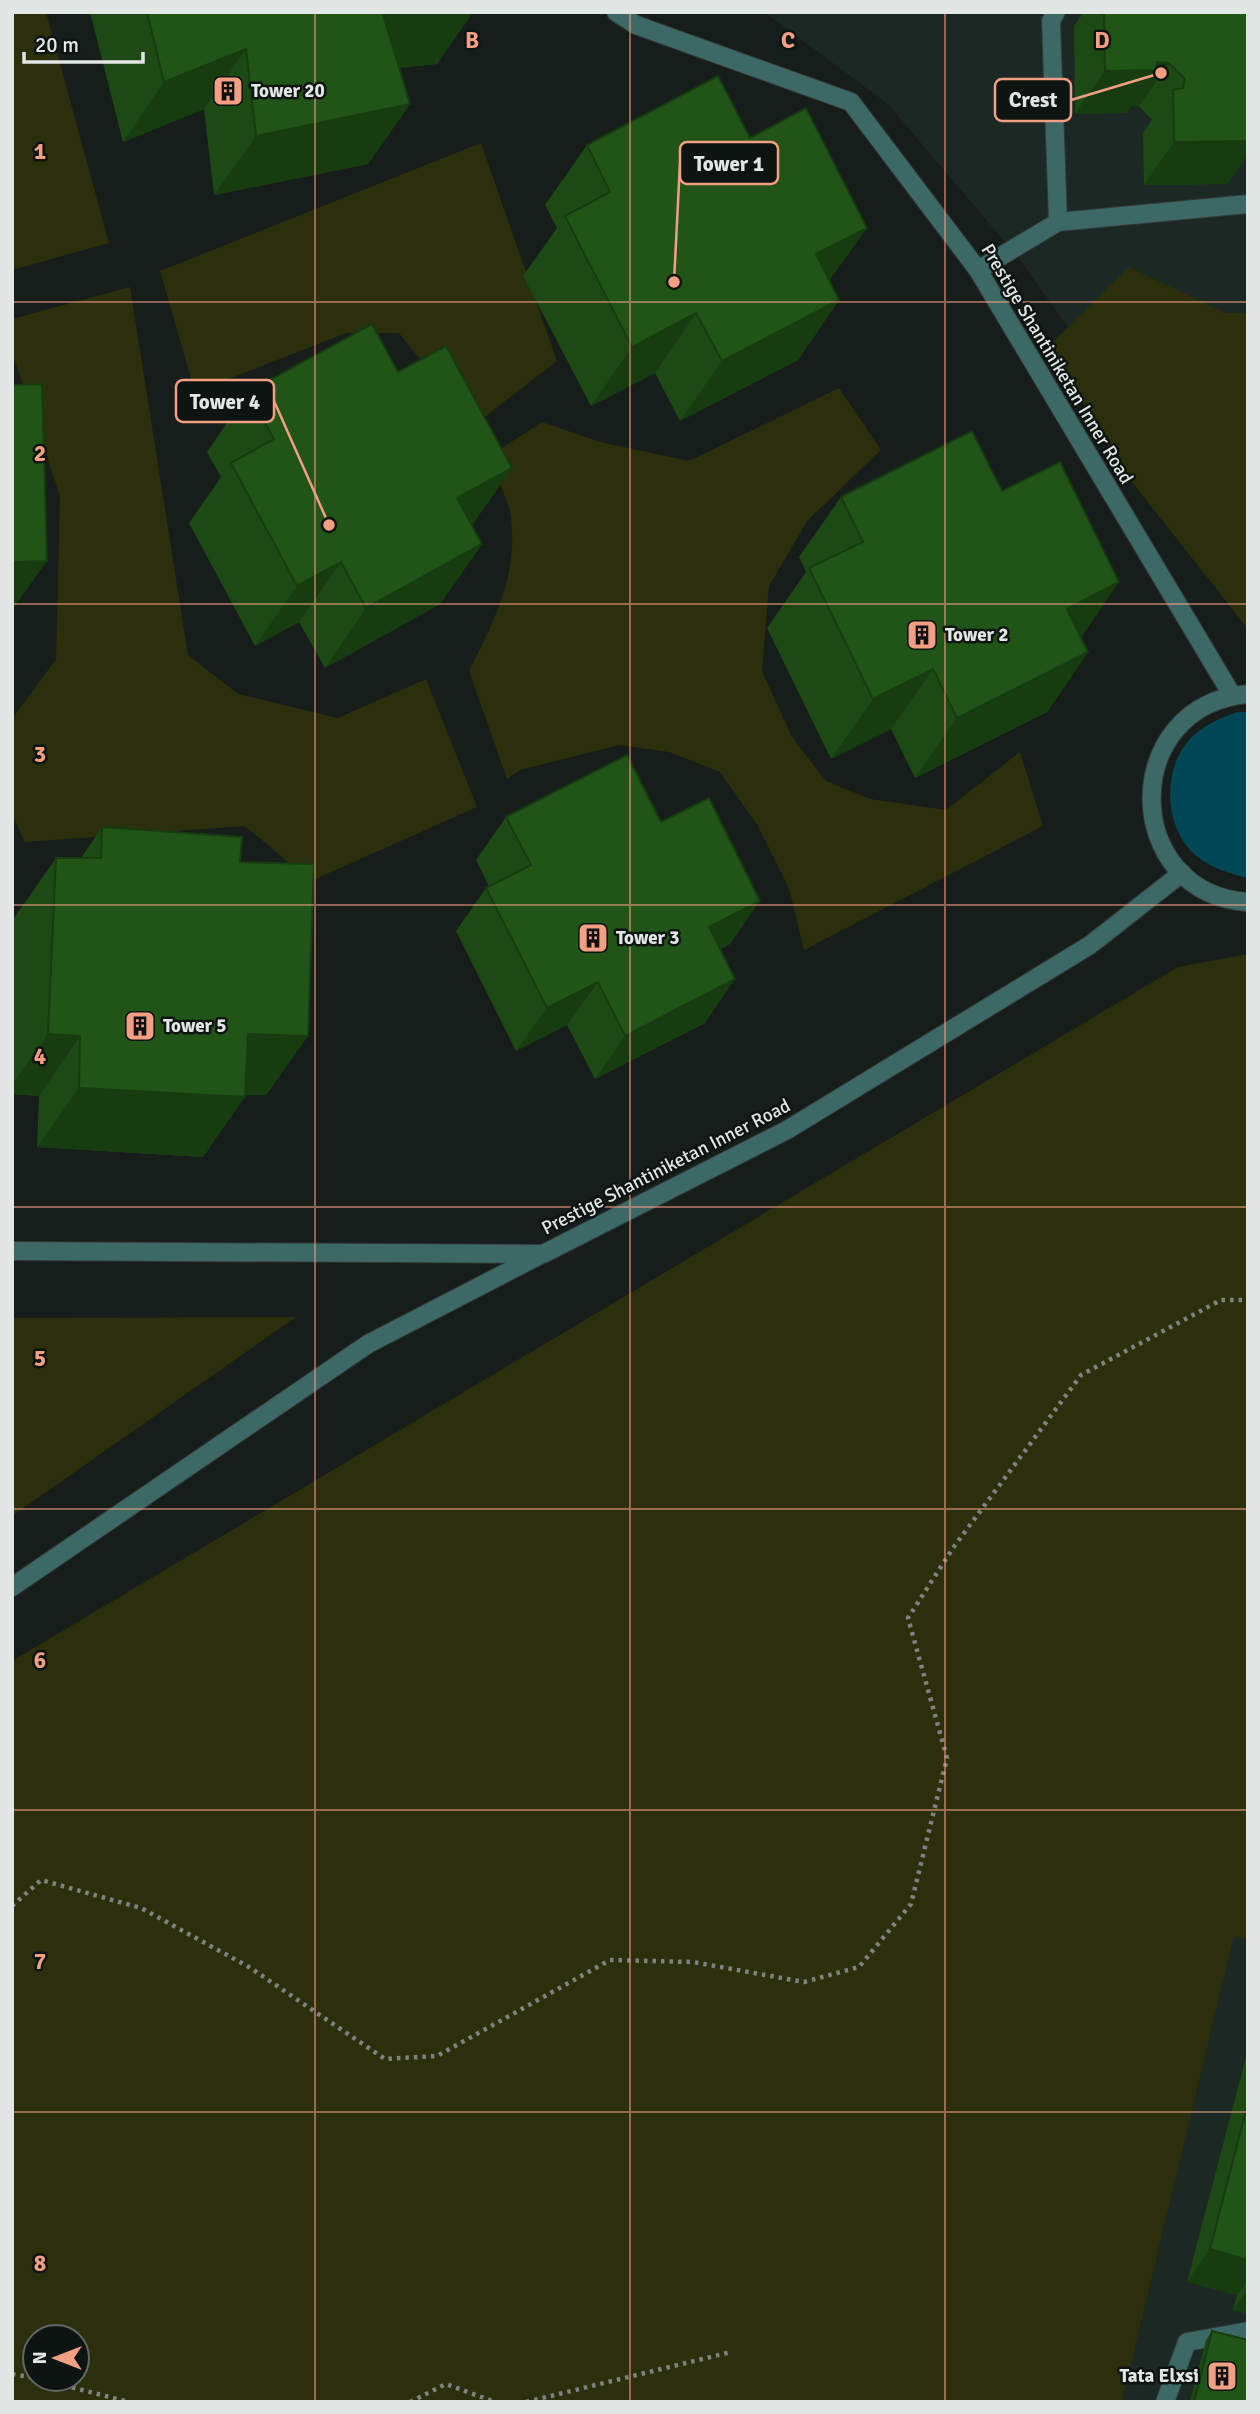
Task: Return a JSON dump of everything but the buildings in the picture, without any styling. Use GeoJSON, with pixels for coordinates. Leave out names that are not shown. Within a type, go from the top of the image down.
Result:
{"type":"FeatureCollection","features":[{"type":"Feature","properties":{"kind":"street","name":"Prestige Shantiniketan Inner Road"},"geometry":{"type":"LineString","coordinates":[[616,12],[636,25],[851,102],[978,271],[1240,694]]}},
{"type":"Feature","properties":{"kind":"street"},"geometry":{"type":"LineString","coordinates":[[1056,12],[1051,21],[1058,222]]}},
{"type":"Feature","properties":{"kind":"street"},"geometry":{"type":"LineString","coordinates":[[978,271],[1058,222],[1248,204]]}},
{"type":"Feature","properties":{"kind":"street"},"geometry":{"type":"LineString","coordinates":[[1240,694],[1202,707],[1177,727],[1160,754],[1151,785],[1152,817],[1162,847],[1182,873],[1205,891],[1232,901],[1248,902]]}},
{"type":"Feature","properties":{"kind":"street","name":"Prestige Shantiniketan Inner Road"},"geometry":{"type":"LineString","coordinates":[[12,1251],[543,1254],[787,1130],[1090,945],[1182,873]]}},
{"type":"Feature","properties":{"kind":"street"},"geometry":{"type":"LineString","coordinates":[[12,1587],[368,1344],[543,1254]]}},
{"type":"Feature","properties":{"kind":"street"},"geometry":{"type":"LineString","coordinates":[[1165,2402],[1188,2342],[1248,2330]]}},
{"type":"Feature","properties":{"kind":"path"},"geometry":{"type":"LineString","coordinates":[[12,1906],[41,1880],[141,1908],[249,1967],[385,2059],[437,2056],[610,1960],[693,1962],[804,1982],[859,1967],[911,1904],[947,1758],[908,1618],[953,1548],[1081,1375],[1221,1300],[1248,1300]]}},
{"type":"Feature","properties":{"kind":"path"},"geometry":{"type":"LineString","coordinates":[[526,2402],[731,2352]]}},
{"type":"Feature","properties":{"kind":"path"},"geometry":{"type":"LineString","coordinates":[[410,2402],[446,2384],[495,2402]]}},
{"type":"Feature","properties":{"kind":"path"},"geometry":{"type":"LineString","coordinates":[[91,2392],[129,2402]]}},
{"type":"Feature","properties":{"kind":"shaded area"},"geometry":{"type":"Polygon","coordinates":[[[764,12],[1248,12],[1248,582],[1021,261],[888,104],[764,12]]]}},
{"type":"Feature","properties":{"kind":"shaded area","name":"Tata Elxsi"},"geometry":{"type":"Polygon","coordinates":[[[1234,1935],[1248,1939],[1248,2402],[1122,2402],[1234,1935]]]}},
{"type":"Feature","properties":{"kind":"green space"},"geometry":{"type":"Polygon","coordinates":[[[12,12],[46,12],[109,243],[12,270],[12,12]]]}},
{"type":"Feature","properties":{"kind":"green space"},"geometry":{"type":"Polygon","coordinates":[[[481,143],[557,361],[473,426],[399,333],[346,333],[195,392],[160,271],[481,143]]]}},
{"type":"Feature","properties":{"kind":"green space"},"geometry":{"type":"Polygon","coordinates":[[[1129,267],[1225,313],[1248,313],[1248,629],[1124,472],[1049,346],[1129,267]]]}},
{"type":"Feature","properties":{"kind":"green space"},"geometry":{"type":"Polygon","coordinates":[[[130,287],[188,655],[238,694],[338,718],[426,679],[477,807],[311,881],[245,826],[25,842],[12,815],[12,719],[56,659],[60,496],[12,352],[12,319],[130,287]]]}},
{"type":"Feature","properties":{"kind":"green space"},"geometry":{"type":"Polygon","coordinates":[[[839,388],[881,450],[808,520],[769,586],[762,671],[792,737],[826,781],[870,799],[946,810],[1020,752],[1043,826],[804,950],[789,888],[758,826],[720,772],[669,752],[619,745],[520,770],[507,779],[469,671],[502,598],[511,559],[510,511],[488,457],[542,422],[600,442],[689,461],[839,388]]]}},
{"type":"Feature","properties":{"kind":"green space"},"geometry":{"type":"Polygon","coordinates":[[[1248,954],[1248,1939],[1234,1936],[1122,2402],[12,2402],[12,1661],[1178,967],[1248,954]]]}},
{"type":"Feature","properties":{"kind":"green space"},"geometry":{"type":"Polygon","coordinates":[[[296,1317],[12,1516],[12,1318],[296,1317]]]}},
{"type":"Feature","properties":{"kind":"water"},"geometry":{"type":"Polygon","coordinates":[[[1237,712],[1248,712],[1247,878],[1209,865],[1186,845],[1172,814],[1170,797],[1171,779],[1183,748],[1204,727],[1237,712]]]}},
{"type":"Feature","properties":{"kind":"place","name":"Crest"},"geometry":{"type":"Point","coordinates":[1161,73]}},
{"type":"Feature","properties":{"kind":"place","name":"Tower 20"},"geometry":{"type":"Point","coordinates":[228,91]}},
{"type":"Feature","properties":{"kind":"place","name":"Tower 1"},"geometry":{"type":"Point","coordinates":[674,282]}},
{"type":"Feature","properties":{"kind":"place","name":"Tower 4"},"geometry":{"type":"Point","coordinates":[329,525]}},
{"type":"Feature","properties":{"kind":"place","name":"Tower 2"},"geometry":{"type":"Point","coordinates":[922,635]}},
{"type":"Feature","properties":{"kind":"place","name":"Tower 3"},"geometry":{"type":"Point","coordinates":[593,938]}},
{"type":"Feature","properties":{"kind":"place","name":"Tower 5"},"geometry":{"type":"Point","coordinates":[140,1026]}},
{"type":"Feature","properties":{"kind":"place","name":"Tata Elxsi"},"geometry":{"type":"Point","coordinates":[1222,2376]}}]}
